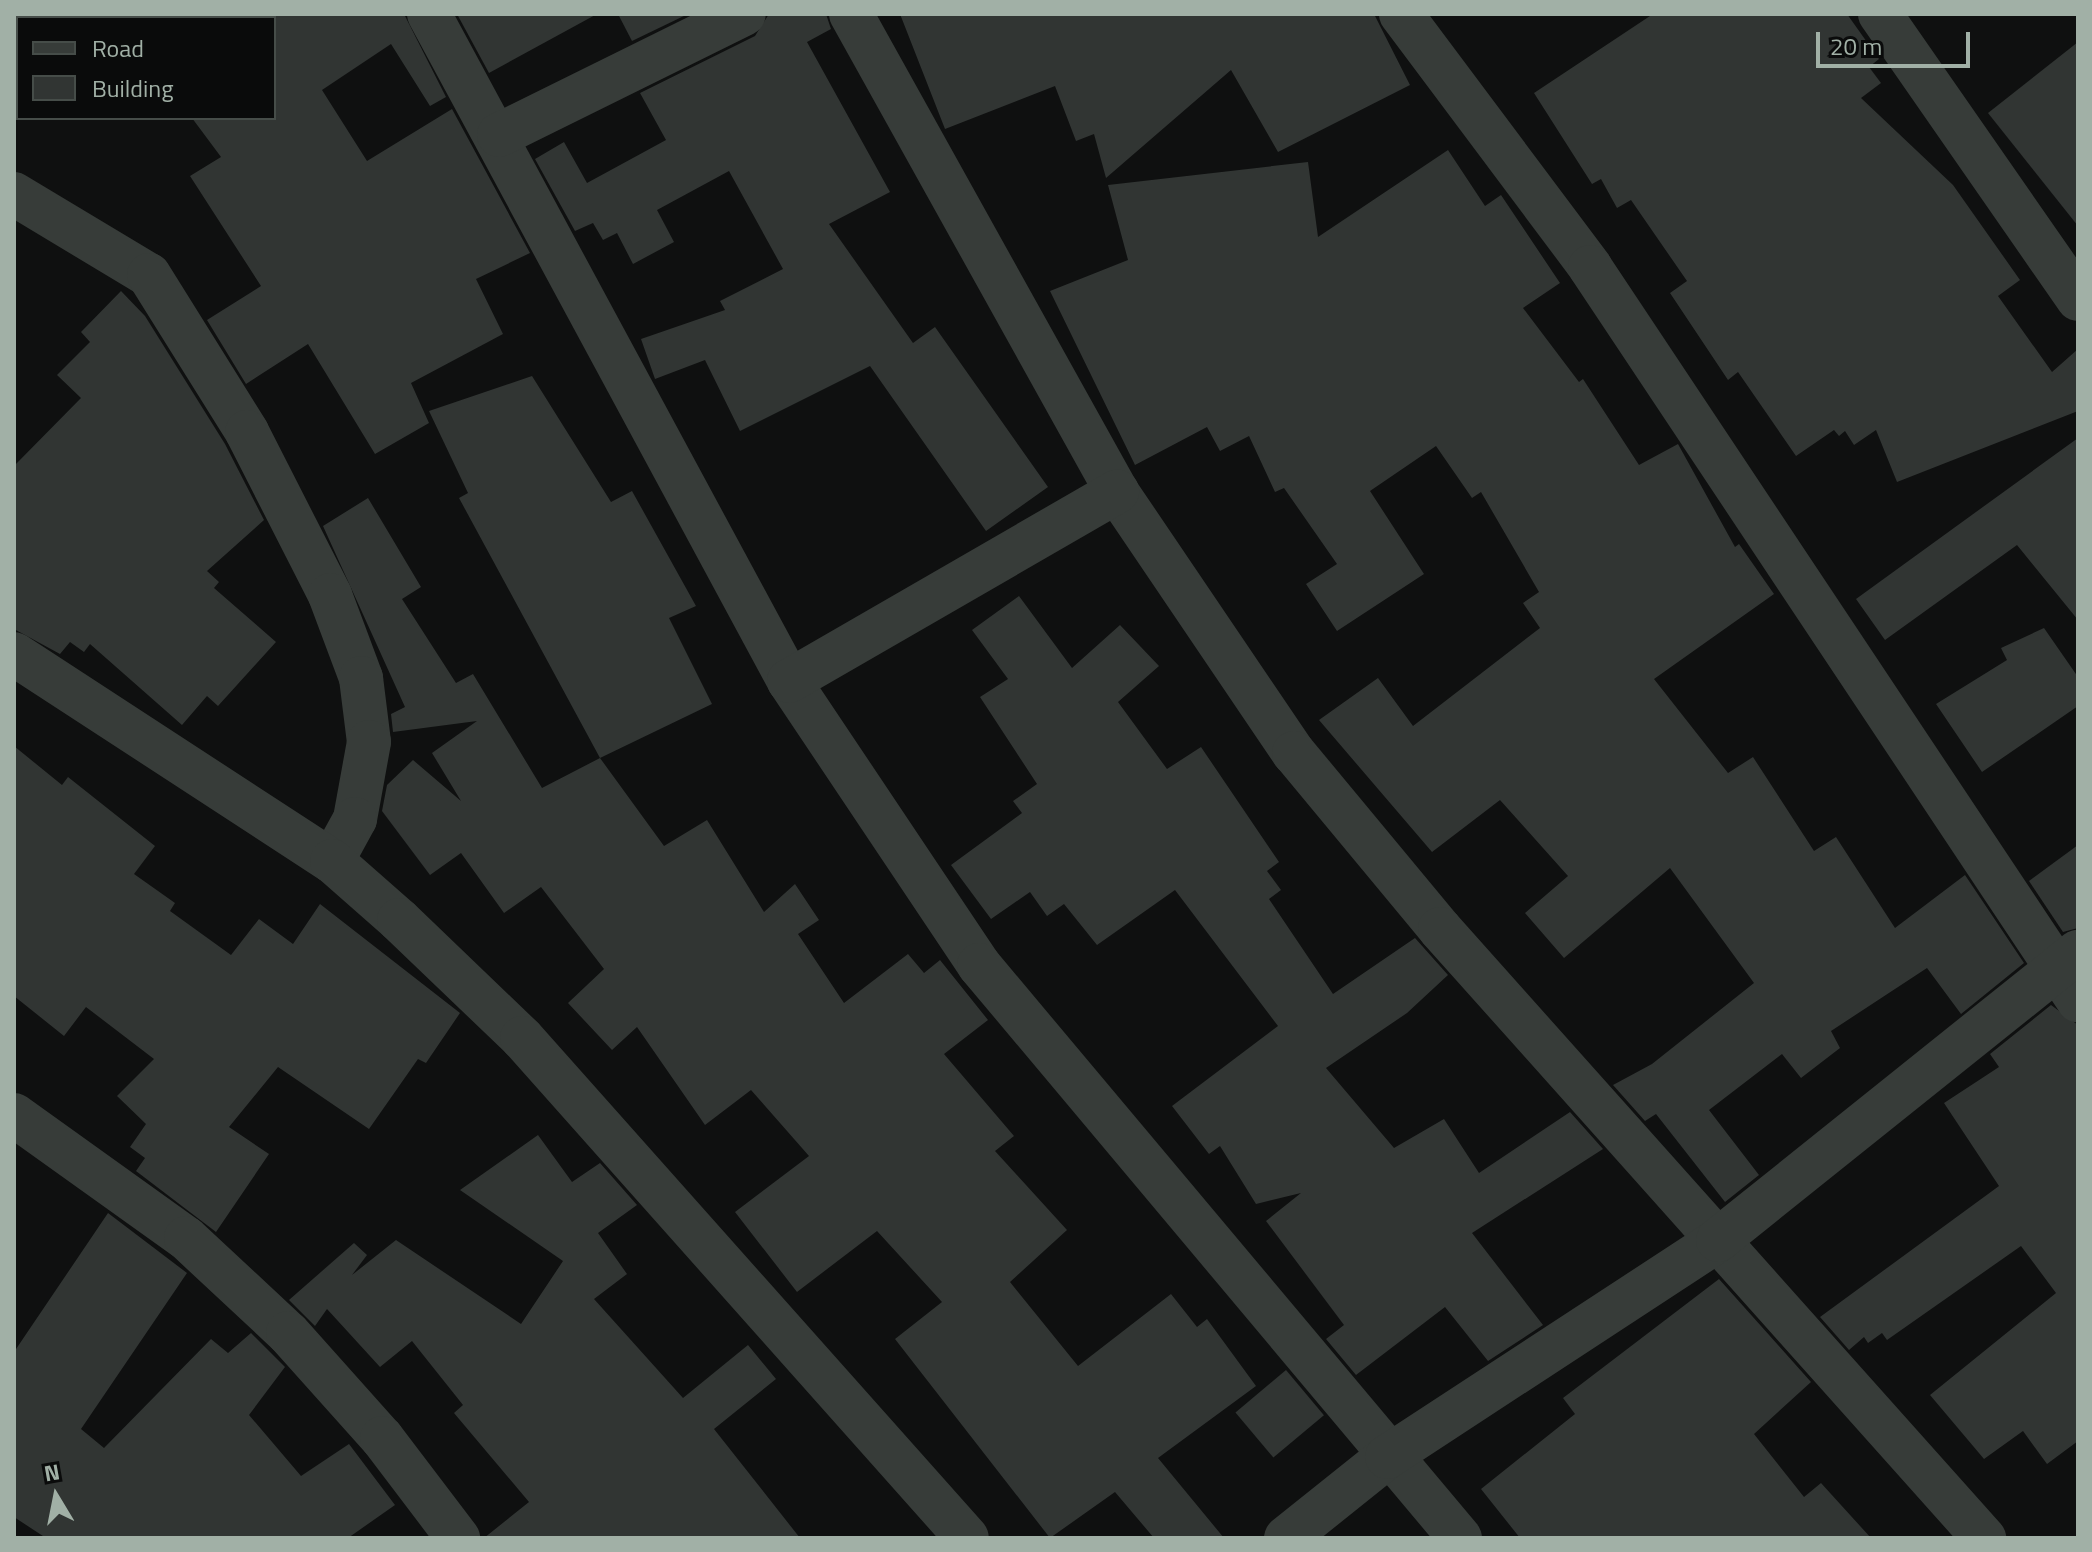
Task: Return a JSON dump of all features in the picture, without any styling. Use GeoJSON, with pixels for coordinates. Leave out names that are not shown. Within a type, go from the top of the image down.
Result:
{"type":"FeatureCollection","features":[{"type":"Feature","properties":{"kind":"street"},"geometry":{"type":"LineString","coordinates":[[429,14],[499,135],[789,681],[979,965],[1387,1457],[1460,1538]]}},
{"type":"Feature","properties":{"kind":"street"},"geometry":{"type":"LineString","coordinates":[[499,135],[744,14]]}},
{"type":"Feature","properties":{"kind":"street"},"geometry":{"type":"LineString","coordinates":[[851,14],[1117,492],[1294,753],[1440,929],[1984,1538]]}},
{"type":"Feature","properties":{"kind":"street"},"geometry":{"type":"LineString","coordinates":[[1286,1538],[1387,1457],[1718,1240],[2070,973],[1590,267],[1401,14]]}},
{"type":"Feature","properties":{"kind":"street"},"geometry":{"type":"LineString","coordinates":[[1880,14],[2078,299]]}},
{"type":"Feature","properties":{"kind":"street"},"geometry":{"type":"LineString","coordinates":[[14,194],[149,275],[247,432],[330,595],[361,678],[369,742],[355,819],[332,861]]}},
{"type":"Feature","properties":{"kind":"street"},"geometry":{"type":"LineString","coordinates":[[789,681],[1117,492]]}},
{"type":"Feature","properties":{"kind":"street"},"geometry":{"type":"LineString","coordinates":[[14,654],[332,861],[522,1038],[967,1538]]}},
{"type":"Feature","properties":{"kind":"street"},"geometry":{"type":"LineString","coordinates":[[14,1115],[186,1238],[288,1333],[382,1438],[458,1538]]}},
{"type":"Feature","properties":{"kind":"building"},"geometry":{"type":"Polygon","coordinates":[[[404,14],[446,97],[430,106],[391,44],[322,90],[367,161],[452,109],[530,253],[476,279],[503,334],[411,383],[429,423],[375,454],[308,344],[246,384],[207,320],[261,286],[190,176],[221,157],[193,120],[276,120],[274,16],[404,14]]]}},
{"type":"Feature","properties":{"kind":"building"},"geometry":{"type":"Polygon","coordinates":[[[457,14],[597,14],[489,73],[457,14]]]}},
{"type":"Feature","properties":{"kind":"building"},"geometry":{"type":"Polygon","coordinates":[[[618,14],[688,14],[632,41],[618,14]]]}},
{"type":"Feature","properties":{"kind":"building"},"geometry":{"type":"Polygon","coordinates":[[[769,14],[826,14],[831,29],[807,42],[890,192],[829,224],[913,343],[935,327],[1048,487],[986,531],[870,366],[740,431],[705,360],[655,379],[641,339],[725,310],[720,301],[783,269],[729,171],[657,210],[674,242],[633,264],[617,233],[603,240],[593,223],[575,231],[535,159],[564,142],[587,183],[666,140],[640,93],[755,36],[769,14]]]}},
{"type":"Feature","properties":{"kind":"building"},"geometry":{"type":"Polygon","coordinates":[[[900,14],[1374,14],[1410,85],[1278,152],[1231,70],[1106,178],[1094,134],[1076,141],[1055,86],[945,129],[900,14]]]}},
{"type":"Feature","properties":{"kind":"building"},"geometry":{"type":"Polygon","coordinates":[[[1653,14],[1847,14],[1879,59],[1869,67],[1881,83],[1861,98],[1953,185],[2020,280],[1998,296],[2052,372],[2078,349],[2078,411],[1897,482],[1876,430],[1854,445],[1845,431],[1839,436],[1834,430],[1796,456],[1738,372],[1728,380],[1670,293],[1687,281],[1631,200],[1617,208],[1601,179],[1592,184],[1534,93],[1653,14]]]}},
{"type":"Feature","properties":{"kind":"building"},"geometry":{"type":"Polygon","coordinates":[[[2078,42],[2078,226],[1988,113],[2078,42]]]}},
{"type":"Feature","properties":{"kind":"building"},"geometry":{"type":"Polygon","coordinates":[[[1448,150],[1485,206],[1501,195],[1560,283],[1523,308],[1579,382],[1583,379],[1639,465],[1678,444],[1735,547],[1739,544],[1774,594],[1654,679],[1728,773],[1753,757],[1814,851],[1836,837],[1895,928],[1965,875],[2024,963],[1961,1014],[1927,968],[1831,1031],[1840,1048],[1801,1078],[1782,1054],[1709,1110],[1759,1175],[1725,1202],[1656,1114],[1645,1121],[1613,1085],[1652,1064],[1754,983],[1670,868],[1564,958],[1525,913],[1568,876],[1500,800],[1432,852],[1319,720],[1378,678],[1413,726],[1540,628],[1523,603],[1539,592],[1481,492],[1472,498],[1436,446],[1370,491],[1424,574],[1337,631],[1306,584],[1337,564],[1284,488],[1275,492],[1249,436],[1220,451],[1207,427],[1135,465],[1050,291],[1128,260],[1108,185],[1308,162],[1318,237],[1448,150]]]}},
{"type":"Feature","properties":{"kind":"building"},"geometry":{"type":"Polygon","coordinates":[[[121,291],[145,316],[225,444],[264,520],[207,571],[219,582],[214,588],[276,642],[218,706],[207,696],[182,725],[90,644],[84,652],[70,642],[60,654],[14,629],[14,466],[81,398],[57,375],[90,342],[81,332],[121,291]]]}},
{"type":"Feature","properties":{"kind":"building"},"geometry":{"type":"Polygon","coordinates":[[[532,376],[611,502],[632,491],[696,606],[669,618],[712,704],[600,758],[459,498],[468,493],[429,411],[532,376]]]}},
{"type":"Feature","properties":{"kind":"building"},"geometry":{"type":"Polygon","coordinates":[[[2078,438],[2078,620],[2017,545],[1885,640],[1856,599],[2078,438]]]}},
{"type":"Feature","properties":{"kind":"building"},"geometry":{"type":"Polygon","coordinates":[[[368,498],[421,587],[402,599],[456,683],[473,674],[542,788],[600,758],[664,846],[707,820],[764,912],[795,884],[819,920],[798,934],[844,1003],[908,954],[924,973],[940,960],[988,1020],[944,1054],[1014,1136],[995,1151],[1067,1230],[1010,1282],[1078,1366],[1171,1294],[1197,1327],[1207,1319],[1256,1386],[1158,1458],[1224,1538],[1154,1538],[1115,1492],[1050,1538],[895,1339],[942,1302],[877,1231],[797,1292],[735,1212],[809,1156],[751,1090],[705,1125],[637,1027],[612,1050],[568,1003],[604,969],[541,887],[504,913],[461,853],[430,875],[382,811],[387,785],[413,760],[461,801],[432,753],[477,721],[393,732],[391,714],[405,707],[323,526],[368,498]]]}},
{"type":"Feature","properties":{"kind":"building"},"geometry":{"type":"Polygon","coordinates":[[[1019,596],[1072,668],[1120,625],[1159,666],[1118,702],[1167,769],[1201,747],[1279,862],[1267,871],[1281,890],[1269,899],[1333,994],[1415,938],[1448,975],[1407,1013],[1326,1068],[1394,1148],[1444,1119],[1479,1173],[1570,1112],[1603,1149],[1472,1233],[1543,1325],[1488,1361],[1445,1307],[1356,1375],[1326,1339],[1344,1325],[1266,1221],[1301,1193],[1256,1204],[1220,1146],[1209,1154],[1172,1106],[1278,1026],[1175,890],[1097,945],[1064,904],[1047,916],[1030,892],[991,919],[951,865],[1022,813],[1013,801],[1037,784],[980,697],[1008,679],[972,630],[1019,596]]]}},
{"type":"Feature","properties":{"kind":"building"},"geometry":{"type":"Polygon","coordinates":[[[2044,628],[2078,677],[2078,706],[1982,772],[1936,704],[2007,660],[2001,648],[2044,628]]]}},
{"type":"Feature","properties":{"kind":"building"},"geometry":{"type":"Polygon","coordinates":[[[14,746],[62,785],[68,777],[155,846],[134,874],[175,903],[170,911],[231,955],[259,919],[293,944],[320,904],[460,1013],[426,1063],[418,1059],[369,1129],[278,1067],[229,1127],[269,1154],[216,1232],[136,1171],[145,1158],[130,1147],[146,1124],[117,1096],[154,1059],[86,1007],[64,1036],[14,996],[14,746]]]}},
{"type":"Feature","properties":{"kind":"building"},"geometry":{"type":"Polygon","coordinates":[[[2078,845],[2078,928],[2063,932],[2029,881],[2078,845]]]}},
{"type":"Feature","properties":{"kind":"building"},"geometry":{"type":"Polygon","coordinates":[[[2051,1005],[2078,1025],[2078,1441],[2047,1464],[2023,1431],[1984,1459],[1930,1395],[2056,1293],[2021,1246],[1887,1340],[1882,1333],[1868,1343],[1864,1337],[1849,1350],[1820,1317],[1999,1186],[1944,1103],[1999,1067],[1990,1054],[2051,1005]]]}},
{"type":"Feature","properties":{"kind":"building"},"geometry":{"type":"Polygon","coordinates":[[[538,1135],[572,1182],[600,1163],[637,1205],[598,1233],[627,1274],[594,1299],[683,1398],[748,1345],[776,1379],[714,1429],[800,1538],[484,1538],[529,1502],[454,1413],[463,1405],[412,1341],[380,1367],[327,1309],[315,1326],[289,1300],[354,1243],[367,1255],[352,1275],[396,1240],[521,1324],[563,1261],[460,1190],[538,1135]]]}},
{"type":"Feature","properties":{"kind":"building"},"geometry":{"type":"Polygon","coordinates":[[[108,1213],[187,1273],[81,1429],[104,1448],[211,1339],[228,1353],[251,1333],[285,1367],[249,1415],[301,1476],[349,1444],[395,1505],[348,1538],[46,1538],[14,1517],[14,1352],[108,1213]]]}},
{"type":"Feature","properties":{"kind":"building"},"geometry":{"type":"Polygon","coordinates":[[[1719,1279],[1811,1382],[1754,1434],[1804,1497],[1821,1483],[1871,1538],[1520,1538],[1481,1489],[1575,1414],[1563,1398],[1719,1279]]]}},
{"type":"Feature","properties":{"kind":"building"},"geometry":{"type":"Polygon","coordinates":[[[1286,1370],[1324,1415],[1273,1458],[1235,1412],[1286,1370]]]}}]}
